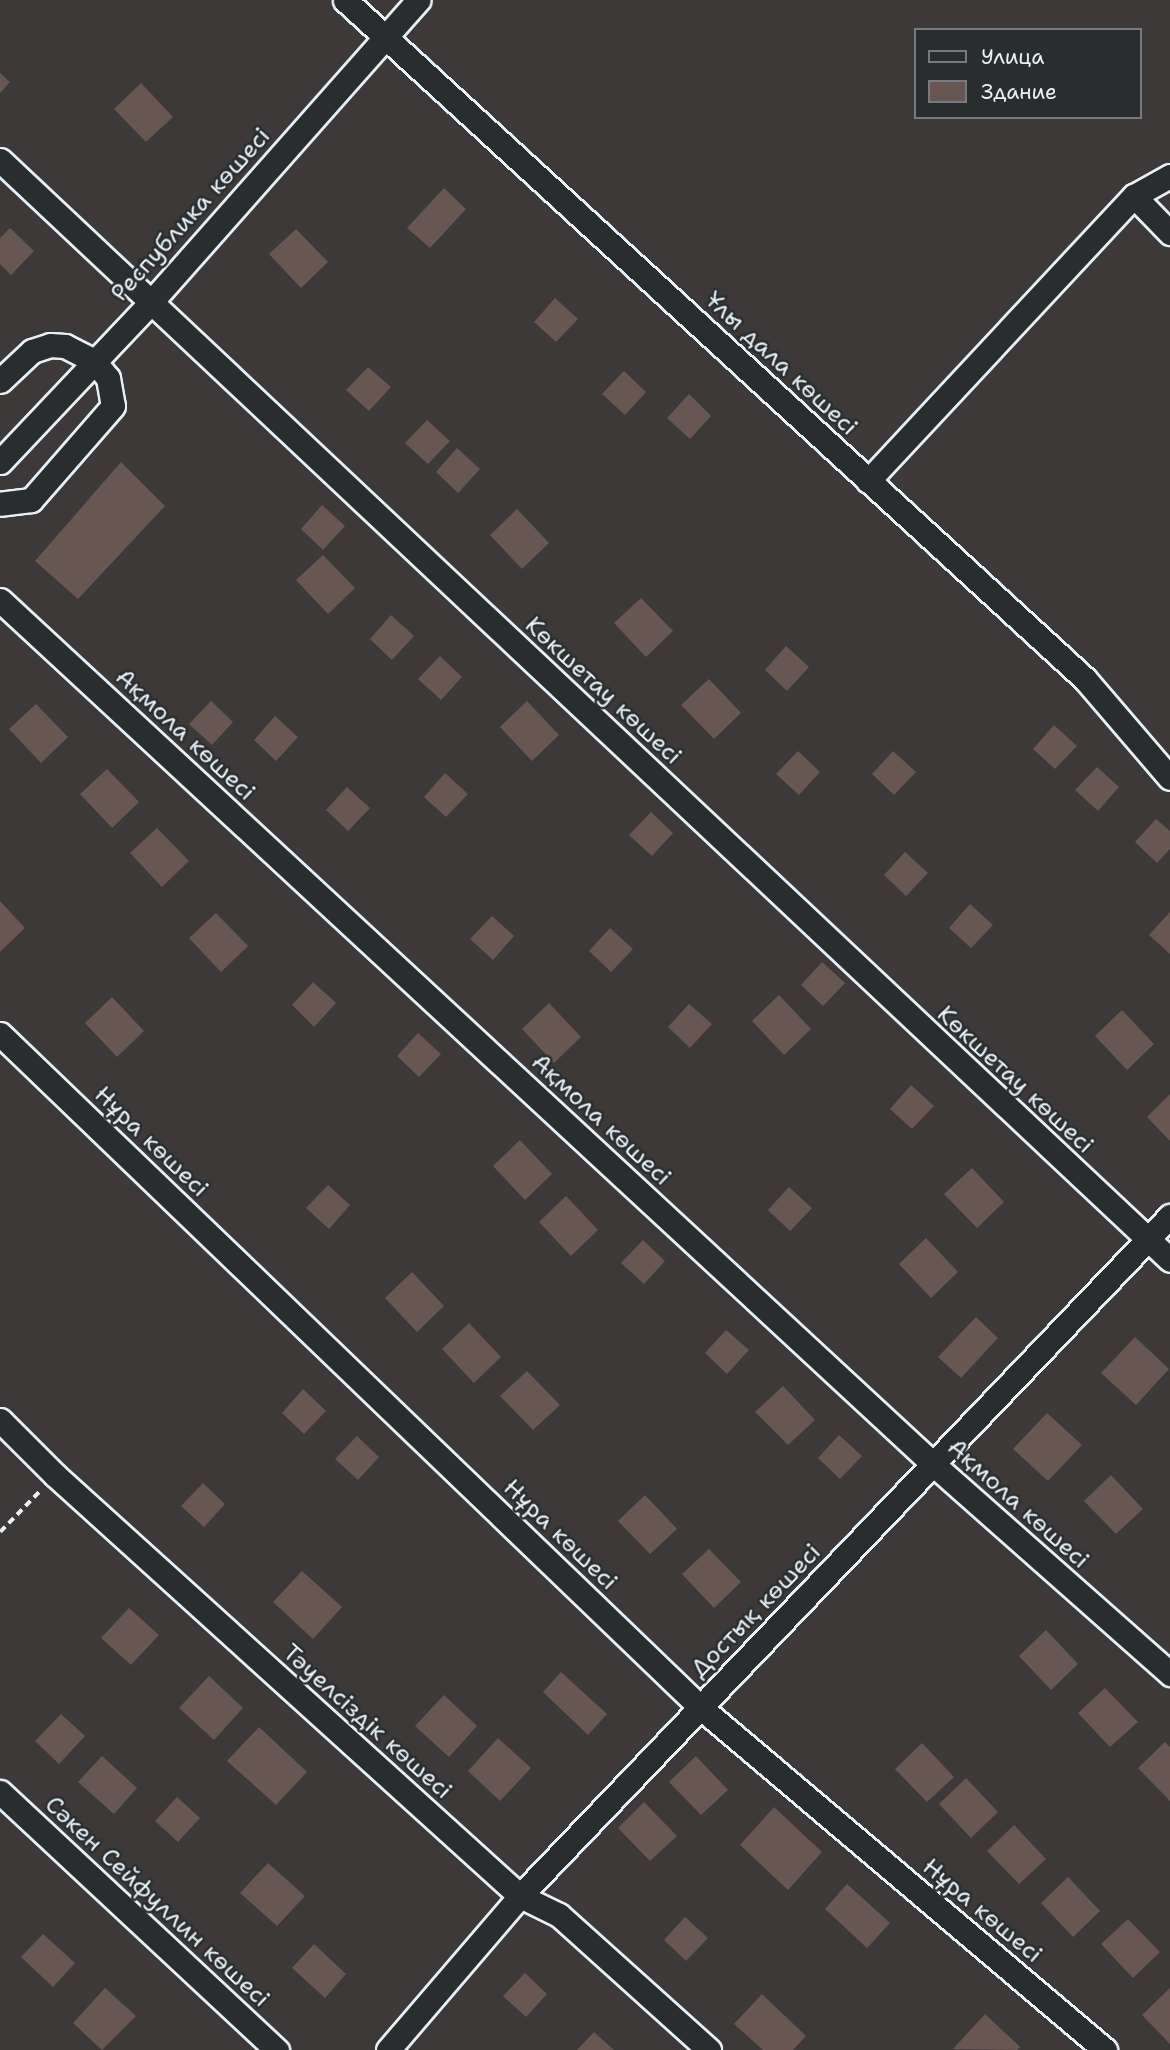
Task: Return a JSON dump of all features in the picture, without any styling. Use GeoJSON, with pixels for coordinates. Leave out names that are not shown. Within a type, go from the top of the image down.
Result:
{"type":"FeatureCollection","features":[{"type":"Feature","properties":{"kind":"street","name":"Ұлы дала көшесі"},"geometry":{"type":"LineString","coordinates":[[345,0],[1086,679],[1170,778]]}},
{"type":"Feature","properties":{"kind":"street","name":"Республика көшесі"},"geometry":{"type":"LineString","coordinates":[[0,462],[152,301],[418,0]]}},
{"type":"Feature","properties":{"kind":"street","name":"Көкшетау көшесі"},"geometry":{"type":"LineString","coordinates":[[0,160],[1170,1260]]}},
{"type":"Feature","properties":{"kind":"street"},"geometry":{"type":"LineString","coordinates":[[868,481],[1134,196],[1170,176]]}},
{"type":"Feature","properties":{"kind":"street"},"geometry":{"type":"LineString","coordinates":[[1134,196],[1170,233]]}},
{"type":"Feature","properties":{"kind":"street"},"geometry":{"type":"LineString","coordinates":[[0,381],[32,351],[50,345],[65,346],[94,361],[108,378],[113,406],[31,500],[15,505],[0,504]]}},
{"type":"Feature","properties":{"kind":"street","name":"Ақмола көшесі"},"geometry":{"type":"LineString","coordinates":[[0,600],[933,1464],[1170,1674]]}},
{"type":"Feature","properties":{"kind":"street","name":"Нұра көшесі"},"geometry":{"type":"LineString","coordinates":[[0,1034],[700,1707],[1105,2050]]}},
{"type":"Feature","properties":{"kind":"street","name":"Достық көшесі"},"geometry":{"type":"LineString","coordinates":[[388,2050],[520,1896],[1170,1216]]}},
{"type":"Feature","properties":{"kind":"street","name":"Тәуелсіздік көшесі"},"geometry":{"type":"LineString","coordinates":[[0,1420],[55,1475],[520,1896],[559,1915],[709,2050]]}},
{"type":"Feature","properties":{"kind":"street","name":"Сәкен Сейфуллин көшесі"},"geometry":{"type":"LineString","coordinates":[[0,1792],[277,2050]]}},
{"type":"Feature","properties":{"kind":"path"},"geometry":{"type":"LineString","coordinates":[[0,1532],[55,1475]]}},
{"type":"Feature","properties":{"kind":"building"},"geometry":{"type":"Polygon","coordinates":[[[0,73],[10,82],[0,93],[0,73]]]}},
{"type":"Feature","properties":{"kind":"building"},"geometry":{"type":"Polygon","coordinates":[[[141,83],[173,117],[146,142],[114,109],[141,83]]]}},
{"type":"Feature","properties":{"kind":"building"},"geometry":{"type":"Polygon","coordinates":[[[444,188],[466,209],[430,248],[407,228],[444,188]]]}},
{"type":"Feature","properties":{"kind":"building"},"geometry":{"type":"Polygon","coordinates":[[[10,228],[34,251],[11,275],[0,264],[0,238],[10,228]]]}},
{"type":"Feature","properties":{"kind":"building"},"geometry":{"type":"Polygon","coordinates":[[[296,229],[328,262],[301,288],[269,254],[296,229]]]}},
{"type":"Feature","properties":{"kind":"building"},"geometry":{"type":"Polygon","coordinates":[[[555,298],[578,319],[556,342],[534,322],[555,298]]]}},
{"type":"Feature","properties":{"kind":"building"},"geometry":{"type":"Polygon","coordinates":[[[368,367],[391,387],[369,411],[346,390],[368,367]]]}},
{"type":"Feature","properties":{"kind":"building"},"geometry":{"type":"Polygon","coordinates":[[[624,371],[646,392],[625,415],[602,394],[624,371]]]}},
{"type":"Feature","properties":{"kind":"building"},"geometry":{"type":"Polygon","coordinates":[[[689,394],[711,416],[690,439],[667,418],[689,394]]]}},
{"type":"Feature","properties":{"kind":"building"},"geometry":{"type":"Polygon","coordinates":[[[427,420],[450,441],[428,464],[405,443],[427,420]]]}},
{"type":"Feature","properties":{"kind":"building"},"geometry":{"type":"Polygon","coordinates":[[[457,448],[480,469],[458,493],[436,472],[457,448]]]}},
{"type":"Feature","properties":{"kind":"building"},"geometry":{"type":"Polygon","coordinates":[[[121,462],[165,506],[78,599],[35,561],[121,462]]]}},
{"type":"Feature","properties":{"kind":"building"},"geometry":{"type":"Polygon","coordinates":[[[322,505],[345,526],[323,550],[301,529],[322,505]]]}},
{"type":"Feature","properties":{"kind":"building"},"geometry":{"type":"Polygon","coordinates":[[[517,509],[549,543],[522,569],[490,535],[517,509]]]}},
{"type":"Feature","properties":{"kind":"building"},"geometry":{"type":"Polygon","coordinates":[[[323,555],[355,588],[328,614],[296,580],[323,555]]]}},
{"type":"Feature","properties":{"kind":"building"},"geometry":{"type":"Polygon","coordinates":[[[641,598],[673,631],[646,657],[614,623],[641,598]]]}},
{"type":"Feature","properties":{"kind":"building"},"geometry":{"type":"Polygon","coordinates":[[[391,615],[414,636],[392,660],[370,639],[391,615]]]}},
{"type":"Feature","properties":{"kind":"building"},"geometry":{"type":"Polygon","coordinates":[[[786,646],[809,667],[787,691],[765,670],[786,646]]]}},
{"type":"Feature","properties":{"kind":"building"},"geometry":{"type":"Polygon","coordinates":[[[440,656],[462,677],[441,700],[418,679],[440,656]]]}},
{"type":"Feature","properties":{"kind":"building"},"geometry":{"type":"Polygon","coordinates":[[[709,679],[741,713],[714,739],[681,705],[709,679]]]}},
{"type":"Feature","properties":{"kind":"building"},"geometry":{"type":"Polygon","coordinates":[[[211,701],[233,722],[212,745],[189,724],[211,701]]]}},
{"type":"Feature","properties":{"kind":"building"},"geometry":{"type":"Polygon","coordinates":[[[527,701],[559,735],[532,761],[500,727],[527,701]]]}},
{"type":"Feature","properties":{"kind":"building"},"geometry":{"type":"Polygon","coordinates":[[[36,704],[68,737],[41,763],[9,729],[36,704]]]}},
{"type":"Feature","properties":{"kind":"building"},"geometry":{"type":"Polygon","coordinates":[[[275,716],[298,737],[276,761],[254,740],[275,716]]]}},
{"type":"Feature","properties":{"kind":"building"},"geometry":{"type":"Polygon","coordinates":[[[1054,725],[1077,746],[1055,769],[1033,749],[1054,725]]]}},
{"type":"Feature","properties":{"kind":"building"},"geometry":{"type":"Polygon","coordinates":[[[798,751],[820,772],[799,795],[776,774],[798,751]]]}},
{"type":"Feature","properties":{"kind":"building"},"geometry":{"type":"Polygon","coordinates":[[[893,751],[916,772],[894,795],[872,774],[893,751]]]}},
{"type":"Feature","properties":{"kind":"building"},"geometry":{"type":"Polygon","coordinates":[[[1097,767],[1119,787],[1098,811],[1075,790],[1097,767]]]}},
{"type":"Feature","properties":{"kind":"building"},"geometry":{"type":"Polygon","coordinates":[[[107,769],[139,802],[112,828],[80,794],[107,769]]]}},
{"type":"Feature","properties":{"kind":"building"},"geometry":{"type":"Polygon","coordinates":[[[445,773],[468,794],[446,817],[424,797],[445,773]]]}},
{"type":"Feature","properties":{"kind":"building"},"geometry":{"type":"Polygon","coordinates":[[[347,787],[370,808],[348,831],[326,810],[347,787]]]}},
{"type":"Feature","properties":{"kind":"building"},"geometry":{"type":"Polygon","coordinates":[[[651,812],[673,833],[652,856],[629,835],[651,812]]]}},
{"type":"Feature","properties":{"kind":"building"},"geometry":{"type":"Polygon","coordinates":[[[1156,819],[1170,831],[1170,849],[1157,863],[1135,842],[1156,819]]]}},
{"type":"Feature","properties":{"kind":"building"},"geometry":{"type":"Polygon","coordinates":[[[157,828],[189,861],[162,887],[130,853],[157,828]]]}},
{"type":"Feature","properties":{"kind":"building"},"geometry":{"type":"Polygon","coordinates":[[[905,852],[928,873],[906,896],[884,875],[905,852]]]}},
{"type":"Feature","properties":{"kind":"building"},"geometry":{"type":"Polygon","coordinates":[[[0,901],[25,928],[0,952],[0,901]]]}},
{"type":"Feature","properties":{"kind":"building"},"geometry":{"type":"Polygon","coordinates":[[[970,904],[993,925],[971,948],[949,928],[970,904]]]}},
{"type":"Feature","properties":{"kind":"building"},"geometry":{"type":"Polygon","coordinates":[[[1170,912],[1170,954],[1149,935],[1170,912]]]}},
{"type":"Feature","properties":{"kind":"building"},"geometry":{"type":"Polygon","coordinates":[[[216,913],[248,946],[221,972],[189,938],[216,913]]]}},
{"type":"Feature","properties":{"kind":"building"},"geometry":{"type":"Polygon","coordinates":[[[492,916],[514,936],[493,960],[470,939],[492,916]]]}},
{"type":"Feature","properties":{"kind":"building"},"geometry":{"type":"Polygon","coordinates":[[[610,928],[633,949],[611,972],[589,951],[610,928]]]}},
{"type":"Feature","properties":{"kind":"building"},"geometry":{"type":"Polygon","coordinates":[[[822,962],[845,983],[823,1006],[801,985],[822,962]]]}},
{"type":"Feature","properties":{"kind":"building"},"geometry":{"type":"Polygon","coordinates":[[[313,982],[336,1003],[314,1027],[292,1005],[313,982]]]}},
{"type":"Feature","properties":{"kind":"building"},"geometry":{"type":"Polygon","coordinates":[[[779,995],[811,1029],[784,1055],[752,1021],[779,995]]]}},
{"type":"Feature","properties":{"kind":"building"},"geometry":{"type":"Polygon","coordinates":[[[112,997],[144,1031],[117,1057],[85,1023],[112,997]]]}},
{"type":"Feature","properties":{"kind":"building"},"geometry":{"type":"Polygon","coordinates":[[[549,1003],[581,1037],[554,1063],[522,1029],[549,1003]]]}},
{"type":"Feature","properties":{"kind":"building"},"geometry":{"type":"Polygon","coordinates":[[[689,1004],[712,1024],[690,1048],[668,1027],[689,1004]]]}},
{"type":"Feature","properties":{"kind":"building"},"geometry":{"type":"Polygon","coordinates":[[[1122,1010],[1154,1044],[1127,1070],[1095,1036],[1122,1010]]]}},
{"type":"Feature","properties":{"kind":"building"},"geometry":{"type":"Polygon","coordinates":[[[418,1033],[441,1054],[419,1077],[397,1056],[418,1033]]]}},
{"type":"Feature","properties":{"kind":"building"},"geometry":{"type":"Polygon","coordinates":[[[911,1085],[934,1106],[912,1129],[890,1109],[911,1085]]]}},
{"type":"Feature","properties":{"kind":"building"},"geometry":{"type":"Polygon","coordinates":[[[1170,1094],[1170,1141],[1147,1117],[1170,1094]]]}},
{"type":"Feature","properties":{"kind":"building"},"geometry":{"type":"Polygon","coordinates":[[[520,1140],[552,1174],[525,1200],[493,1166],[520,1140]]]}},
{"type":"Feature","properties":{"kind":"building"},"geometry":{"type":"Polygon","coordinates":[[[972,1168],[1004,1202],[977,1228],[944,1194],[972,1168]]]}},
{"type":"Feature","properties":{"kind":"building"},"geometry":{"type":"Polygon","coordinates":[[[328,1185],[350,1205],[329,1229],[306,1208],[328,1185]]]}},
{"type":"Feature","properties":{"kind":"building"},"geometry":{"type":"Polygon","coordinates":[[[789,1187],[812,1208],[790,1231],[768,1210],[789,1187]]]}},
{"type":"Feature","properties":{"kind":"building"},"geometry":{"type":"Polygon","coordinates":[[[566,1196],[598,1230],[571,1256],[539,1222],[566,1196]]]}},
{"type":"Feature","properties":{"kind":"building"},"geometry":{"type":"Polygon","coordinates":[[[926,1238],[958,1272],[931,1298],[899,1264],[926,1238]]]}},
{"type":"Feature","properties":{"kind":"building"},"geometry":{"type":"Polygon","coordinates":[[[643,1240],[665,1261],[644,1284],[621,1263],[643,1240]]]}},
{"type":"Feature","properties":{"kind":"building"},"geometry":{"type":"Polygon","coordinates":[[[412,1272],[444,1306],[417,1332],[385,1298],[412,1272]]]}},
{"type":"Feature","properties":{"kind":"building"},"geometry":{"type":"Polygon","coordinates":[[[976,1317],[998,1338],[961,1378],[938,1357],[976,1317]]]}},
{"type":"Feature","properties":{"kind":"building"},"geometry":{"type":"Polygon","coordinates":[[[469,1323],[501,1357],[474,1383],[442,1349],[469,1323]]]}},
{"type":"Feature","properties":{"kind":"building"},"geometry":{"type":"Polygon","coordinates":[[[726,1330],[749,1350],[727,1374],[705,1353],[726,1330]]]}},
{"type":"Feature","properties":{"kind":"building"},"geometry":{"type":"Polygon","coordinates":[[[1135,1337],[1169,1369],[1136,1405],[1101,1373],[1135,1337]]]}},
{"type":"Feature","properties":{"kind":"building"},"geometry":{"type":"Polygon","coordinates":[[[527,1371],[560,1405],[533,1430],[500,1396],[527,1371]]]}},
{"type":"Feature","properties":{"kind":"building"},"geometry":{"type":"Polygon","coordinates":[[[783,1386],[815,1420],[788,1445],[755,1412],[783,1386]]]}},
{"type":"Feature","properties":{"kind":"building"},"geometry":{"type":"Polygon","coordinates":[[[303,1389],[326,1411],[304,1434],[282,1413],[303,1389]]]}},
{"type":"Feature","properties":{"kind":"building"},"geometry":{"type":"Polygon","coordinates":[[[1047,1413],[1082,1445],[1048,1481],[1013,1449],[1047,1413]]]}},
{"type":"Feature","properties":{"kind":"building"},"geometry":{"type":"Polygon","coordinates":[[[839,1435],[862,1456],[840,1479],[818,1458],[839,1435]]]}},
{"type":"Feature","properties":{"kind":"building"},"geometry":{"type":"Polygon","coordinates":[[[357,1436],[379,1457],[358,1480],[335,1459],[357,1436]]]}},
{"type":"Feature","properties":{"kind":"building"},"geometry":{"type":"Polygon","coordinates":[[[1111,1475],[1143,1509],[1116,1534],[1084,1501],[1111,1475]]]}},
{"type":"Feature","properties":{"kind":"building"},"geometry":{"type":"Polygon","coordinates":[[[203,1483],[225,1504],[204,1527],[181,1506],[203,1483]]]}},
{"type":"Feature","properties":{"kind":"building"},"geometry":{"type":"Polygon","coordinates":[[[645,1495],[677,1529],[650,1554],[618,1521],[645,1495]]]}},
{"type":"Feature","properties":{"kind":"building"},"geometry":{"type":"Polygon","coordinates":[[[709,1549],[741,1582],[714,1608],[682,1574],[709,1549]]]}},
{"type":"Feature","properties":{"kind":"building"},"geometry":{"type":"Polygon","coordinates":[[[302,1571],[342,1607],[313,1639],[273,1602],[302,1571]]]}},
{"type":"Feature","properties":{"kind":"building"},"geometry":{"type":"Polygon","coordinates":[[[129,1608],[159,1635],[131,1665],[101,1638],[129,1608]]]}},
{"type":"Feature","properties":{"kind":"building"},"geometry":{"type":"Polygon","coordinates":[[[1046,1630],[1078,1664],[1051,1690],[1019,1656],[1046,1630]]]}},
{"type":"Feature","properties":{"kind":"building"},"geometry":{"type":"Polygon","coordinates":[[[561,1672],[607,1714],[588,1735],[543,1692],[561,1672]]]}},
{"type":"Feature","properties":{"kind":"building"},"geometry":{"type":"Polygon","coordinates":[[[209,1676],[243,1708],[214,1740],[179,1708],[209,1676]]]}},
{"type":"Feature","properties":{"kind":"building"},"geometry":{"type":"Polygon","coordinates":[[[1105,1688],[1138,1722],[1110,1747],[1078,1713],[1105,1688]]]}},
{"type":"Feature","properties":{"kind":"building"},"geometry":{"type":"Polygon","coordinates":[[[444,1695],[477,1726],[449,1757],[415,1726],[444,1695]]]}},
{"type":"Feature","properties":{"kind":"building"},"geometry":{"type":"Polygon","coordinates":[[[61,1714],[85,1736],[59,1764],[35,1741],[61,1714]]]}},
{"type":"Feature","properties":{"kind":"building"},"geometry":{"type":"Polygon","coordinates":[[[259,1727],[307,1772],[276,1805],[227,1761],[259,1727]]]}},
{"type":"Feature","properties":{"kind":"building"},"geometry":{"type":"Polygon","coordinates":[[[498,1738],[531,1768],[500,1801],[468,1771],[498,1738]]]}},
{"type":"Feature","properties":{"kind":"building"},"geometry":{"type":"Polygon","coordinates":[[[1165,1742],[1170,1747],[1170,1801],[1138,1768],[1165,1742]]]}},
{"type":"Feature","properties":{"kind":"building"},"geometry":{"type":"Polygon","coordinates":[[[922,1743],[954,1777],[927,1802],[895,1769],[922,1743]]]}},
{"type":"Feature","properties":{"kind":"building"},"geometry":{"type":"Polygon","coordinates":[[[102,1756],[137,1788],[114,1814],[78,1782],[102,1756]]]}},
{"type":"Feature","properties":{"kind":"building"},"geometry":{"type":"Polygon","coordinates":[[[696,1756],[728,1790],[701,1815],[669,1782],[696,1756]]]}},
{"type":"Feature","properties":{"kind":"building"},"geometry":{"type":"Polygon","coordinates":[[[966,1778],[998,1812],[971,1838],[939,1804],[966,1778]]]}},
{"type":"Feature","properties":{"kind":"building"},"geometry":{"type":"Polygon","coordinates":[[[177,1797],[200,1818],[178,1842],[155,1821],[177,1797]]]}},
{"type":"Feature","properties":{"kind":"building"},"geometry":{"type":"Polygon","coordinates":[[[644,1802],[677,1836],[650,1861],[618,1828],[644,1802]]]}},
{"type":"Feature","properties":{"kind":"building"},"geometry":{"type":"Polygon","coordinates":[[[774,1807],[822,1852],[788,1890],[740,1845],[774,1807]]]}},
{"type":"Feature","properties":{"kind":"building"},"geometry":{"type":"Polygon","coordinates":[[[1014,1825],[1046,1859],[1019,1884],[987,1851],[1014,1825]]]}},
{"type":"Feature","properties":{"kind":"building"},"geometry":{"type":"Polygon","coordinates":[[[268,1863],[305,1896],[277,1926],[240,1893],[268,1863]]]}},
{"type":"Feature","properties":{"kind":"building"},"geometry":{"type":"Polygon","coordinates":[[[1068,1877],[1100,1911],[1073,1937],[1041,1903],[1068,1877]]]}},
{"type":"Feature","properties":{"kind":"building"},"geometry":{"type":"Polygon","coordinates":[[[847,1884],[890,1923],[867,1948],[825,1909],[847,1884]]]}},
{"type":"Feature","properties":{"kind":"building"},"geometry":{"type":"Polygon","coordinates":[[[685,1917],[708,1938],[686,1961],[664,1940],[685,1917]]]}},
{"type":"Feature","properties":{"kind":"building"},"geometry":{"type":"Polygon","coordinates":[[[1128,1919],[1160,1952],[1133,1978],[1101,1944],[1128,1919]]]}},
{"type":"Feature","properties":{"kind":"building"},"geometry":{"type":"Polygon","coordinates":[[[43,1934],[75,1963],[53,1987],[21,1957],[43,1934]]]}},
{"type":"Feature","properties":{"kind":"building"},"geometry":{"type":"Polygon","coordinates":[[[314,1944],[346,1974],[325,1998],[292,1968],[314,1944]]]}},
{"type":"Feature","properties":{"kind":"building"},"geometry":{"type":"Polygon","coordinates":[[[525,1973],[547,1994],[526,2017],[503,1996],[525,1973]]]}},
{"type":"Feature","properties":{"kind":"building"},"geometry":{"type":"Polygon","coordinates":[[[105,1988],[136,2016],[102,2050],[73,2023],[105,1988]]]}},
{"type":"Feature","properties":{"kind":"building"},"geometry":{"type":"Polygon","coordinates":[[[1170,1988],[1170,2044],[1142,2015],[1170,1988]]]}},
{"type":"Feature","properties":{"kind":"building"},"geometry":{"type":"Polygon","coordinates":[[[762,1994],[806,2036],[793,2050],[763,2050],[734,2024],[762,1994]]]}},
{"type":"Feature","properties":{"kind":"building"},"geometry":{"type":"Polygon","coordinates":[[[985,2014],[1020,2047],[1017,2050],[953,2049],[985,2014]]]}},
{"type":"Feature","properties":{"kind":"building"},"geometry":{"type":"Polygon","coordinates":[[[594,2032],[614,2050],[577,2050],[594,2032]]]}}]}
